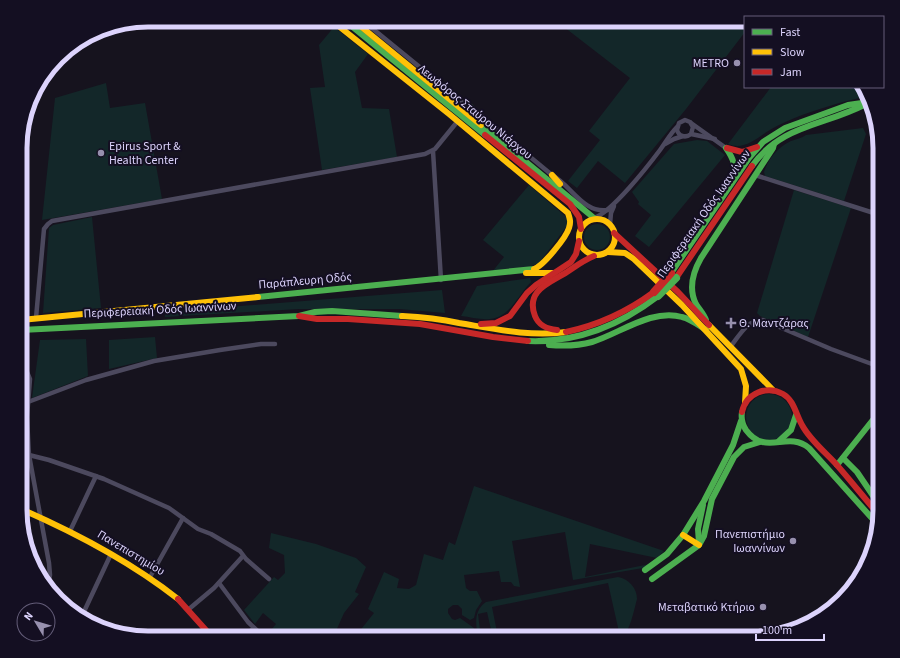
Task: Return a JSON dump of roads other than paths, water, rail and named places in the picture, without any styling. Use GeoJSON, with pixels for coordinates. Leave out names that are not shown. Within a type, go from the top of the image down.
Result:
{"type":"FeatureCollection","features":[{"type":"Feature","properties":{"kind":"main road"},"geometry":{"type":"LineString","coordinates":[[340,27],[457,122],[467,120]]}},
{"type":"Feature","properties":{"kind":"main road"},"geometry":{"type":"LineString","coordinates":[[351,27],[355,34],[373,50],[377,57]]}},
{"type":"Feature","properties":{"kind":"main road","name":"Λεωφόρος Σταύρου Νιάρχου"},"geometry":{"type":"LineString","coordinates":[[354,27],[545,183],[576,211],[580,219],[581,229]]}},
{"type":"Feature","properties":{"kind":"main road","name":"Λεωφόρος Σταύρου Νιάρχου"},"geometry":{"type":"LineString","coordinates":[[355,27],[482,125],[594,218]]}},
{"type":"Feature","properties":{"kind":"main road","name":"Περιφερειακή Οδός Ιωαννίνων"},"geometry":{"type":"LineString","coordinates":[[674,276],[730,187],[761,144],[770,136],[790,126],[848,105],[864,103]]}},
{"type":"Feature","properties":{"kind":"main road","name":"Περιφερειακή Οδός Ιωαννίνων"},"geometry":{"type":"LineString","coordinates":[[27,330],[299,316],[314,319],[363,320],[422,324],[530,342],[573,338],[599,331],[629,317],[674,276],[757,159],[765,150],[775,142],[788,135],[824,120],[851,111],[865,104]]}},
{"type":"Feature","properties":{"kind":"main road"},"geometry":{"type":"LineString","coordinates":[[471,108],[482,125]]}},
{"type":"Feature","properties":{"kind":"main road","name":"Παράπλευρη Οδός"},"geometry":{"type":"LineString","coordinates":[[27,319],[533,270],[542,264],[568,232],[571,226],[571,219],[566,212],[457,122]]}},
{"type":"Feature","properties":{"kind":"main road"},"geometry":{"type":"LineString","coordinates":[[706,320],[692,294],[693,274],[701,258],[773,148],[775,142]]}},
{"type":"Feature","properties":{"kind":"main road"},"geometry":{"type":"LineString","coordinates":[[726,148],[741,152],[748,151],[761,144]]}},
{"type":"Feature","properties":{"kind":"main road"},"geometry":{"type":"LineString","coordinates":[[726,148],[732,157],[735,166],[734,176],[730,187]]}},
{"type":"Feature","properties":{"kind":"main road"},"geometry":{"type":"LineString","coordinates":[[552,175],[560,184],[563,191]]}},
{"type":"Feature","properties":{"kind":"main road"},"geometry":{"type":"LineString","coordinates":[[465,324],[491,324],[512,314],[530,290],[568,265],[576,254],[581,229],[586,222],[594,218],[603,220],[610,224],[614,233],[615,240],[613,247],[604,255],[594,256],[584,260],[566,273],[544,285],[539,289],[534,298],[532,306],[534,314],[542,325],[549,330],[569,332]]}},
{"type":"Feature","properties":{"kind":"main road"},"geometry":{"type":"LineString","coordinates":[[614,233],[661,275],[773,390]]}},
{"type":"Feature","properties":{"kind":"main road"},"geometry":{"type":"LineString","coordinates":[[579,241],[583,249],[587,253],[594,256]]}},
{"type":"Feature","properties":{"kind":"main road"},"geometry":{"type":"LineString","coordinates":[[608,252],[620,252],[632,256],[706,330],[741,369],[746,384],[745,403],[741,412],[741,421],[733,445],[704,500],[683,535],[667,554],[645,570]]}},
{"type":"Feature","properties":{"kind":"main road"},"geometry":{"type":"LineString","coordinates":[[521,272],[528,274],[553,274]]}},
{"type":"Feature","properties":{"kind":"main road","name":"Περιφερειακή Οδός Ιωαννίνων"},"geometry":{"type":"LineString","coordinates":[[299,316],[309,312],[362,313],[434,319],[534,334],[549,334],[569,332],[591,326],[613,317],[656,294]]}},
{"type":"Feature","properties":{"kind":"main road"},"geometry":{"type":"LineString","coordinates":[[530,342],[543,345],[562,346],[588,343],[651,318],[665,315],[685,317],[706,330]]}},
{"type":"Feature","properties":{"kind":"main road"},"geometry":{"type":"LineString","coordinates":[[745,403],[754,394],[760,391],[773,390],[780,392],[788,398],[793,404],[801,424],[808,434],[837,465],[873,508]]}},
{"type":"Feature","properties":{"kind":"main road"},"geometry":{"type":"LineString","coordinates":[[775,443],[787,436],[791,431],[796,413]]}},
{"type":"Feature","properties":{"kind":"main road"},"geometry":{"type":"LineString","coordinates":[[837,465],[873,420]]}},
{"type":"Feature","properties":{"kind":"main road"},"geometry":{"type":"LineString","coordinates":[[741,421],[750,436],[760,442],[769,444],[789,441],[800,442],[806,446],[818,457],[873,519]]}},
{"type":"Feature","properties":{"kind":"main road"},"geometry":{"type":"LineString","coordinates":[[652,579],[699,545],[704,536],[712,499],[734,457],[744,447],[760,442]]}},
{"type":"Feature","properties":{"kind":"main road"},"geometry":{"type":"LineString","coordinates":[[844,458],[857,472],[873,498]]}},
{"type":"Feature","properties":{"kind":"main road"},"geometry":{"type":"LineString","coordinates":[[699,545],[698,529],[704,500]]}},
{"type":"Feature","properties":{"kind":"main road","name":"Πανεπιστημίου"},"geometry":{"type":"LineString","coordinates":[[27,511],[70,531],[150,577],[174,595],[207,631]]}},
{"type":"Feature","properties":{"kind":"main road"},"geometry":{"type":"LineString","coordinates":[[683,535],[699,545]]}},
{"type":"Feature","properties":{"kind":"street"},"geometry":{"type":"LineString","coordinates":[[371,27],[560,180],[590,207],[601,211],[608,210]]}},
{"type":"Feature","properties":{"kind":"street"},"geometry":{"type":"LineString","coordinates":[[594,218],[601,216],[617,201],[665,144],[679,123],[687,121],[691,123],[726,148]]}},
{"type":"Feature","properties":{"kind":"street"},"geometry":{"type":"LineString","coordinates":[[36,318],[44,230],[52,221],[416,156],[433,151],[457,122]]}},
{"type":"Feature","properties":{"kind":"street"},"geometry":{"type":"LineString","coordinates":[[691,123],[693,130],[691,134]]}},
{"type":"Feature","properties":{"kind":"street"},"geometry":{"type":"LineString","coordinates":[[677,127],[679,134],[683,136]]}},
{"type":"Feature","properties":{"kind":"street"},"geometry":{"type":"LineString","coordinates":[[665,144],[674,139],[691,134],[714,139]]}},
{"type":"Feature","properties":{"kind":"street"},"geometry":{"type":"LineString","coordinates":[[433,151],[441,280]]}},
{"type":"Feature","properties":{"kind":"street"},"geometry":{"type":"LineString","coordinates":[[755,175],[873,213]]}},
{"type":"Feature","properties":{"kind":"street"},"geometry":{"type":"LineString","coordinates":[[610,224],[612,210],[617,201]]}},
{"type":"Feature","properties":{"kind":"street"},"geometry":{"type":"LineString","coordinates":[[730,346],[750,324],[755,320],[762,320],[831,349],[873,364]]}},
{"type":"Feature","properties":{"kind":"street"},"geometry":{"type":"LineString","coordinates":[[28,402],[86,380],[150,362],[261,344],[275,344]]}},
{"type":"Feature","properties":{"kind":"street"},"geometry":{"type":"LineString","coordinates":[[27,372],[30,379],[28,402],[29,455],[50,569],[49,579]]}},
{"type":"Feature","properties":{"kind":"street"},"geometry":{"type":"LineString","coordinates":[[29,455],[49,460],[96,476],[161,504],[198,529],[237,549],[269,579]]}},
{"type":"Feature","properties":{"kind":"street"},"geometry":{"type":"LineString","coordinates":[[70,531],[96,476]]}},
{"type":"Feature","properties":{"kind":"street"},"geometry":{"type":"LineString","coordinates":[[150,577],[183,518]]}},
{"type":"Feature","properties":{"kind":"street"},"geometry":{"type":"LineString","coordinates":[[84,613],[111,554]]}},
{"type":"Feature","properties":{"kind":"street"},"geometry":{"type":"LineString","coordinates":[[189,610],[219,583],[244,556]]}},
{"type":"Feature","properties":{"kind":"street"},"geometry":{"type":"LineString","coordinates":[[219,583],[248,622],[257,631]]}},
{"type":"Feature","properties":{"kind":"street"},"geometry":{"type":"LineString","coordinates":[[251,631],[254,628]]}},
{"type":"Feature","properties":{"kind":"waterway"},"geometry":{"type":"LineString","coordinates":[[853,88],[858,89]]}},
{"type":"Feature","properties":{"kind":"place","name":"METRO"},"geometry":{"type":"Point","coordinates":[737,63]}},
{"type":"Feature","properties":{"kind":"place","name":"Epirus Sport & Health Center"},"geometry":{"type":"Point","coordinates":[101,153]}},
{"type":"Feature","properties":{"kind":"place","name":"Θ. Μαντζάρας"},"geometry":{"type":"Point","coordinates":[731,323]}},
{"type":"Feature","properties":{"kind":"place","name":"Πανεπιστήμιο Ιωαννίνων"},"geometry":{"type":"Point","coordinates":[793,541]}},
{"type":"Feature","properties":{"kind":"place","name":"Μεταβατικό Κτήριο"},"geometry":{"type":"Point","coordinates":[763,607]}}]}
